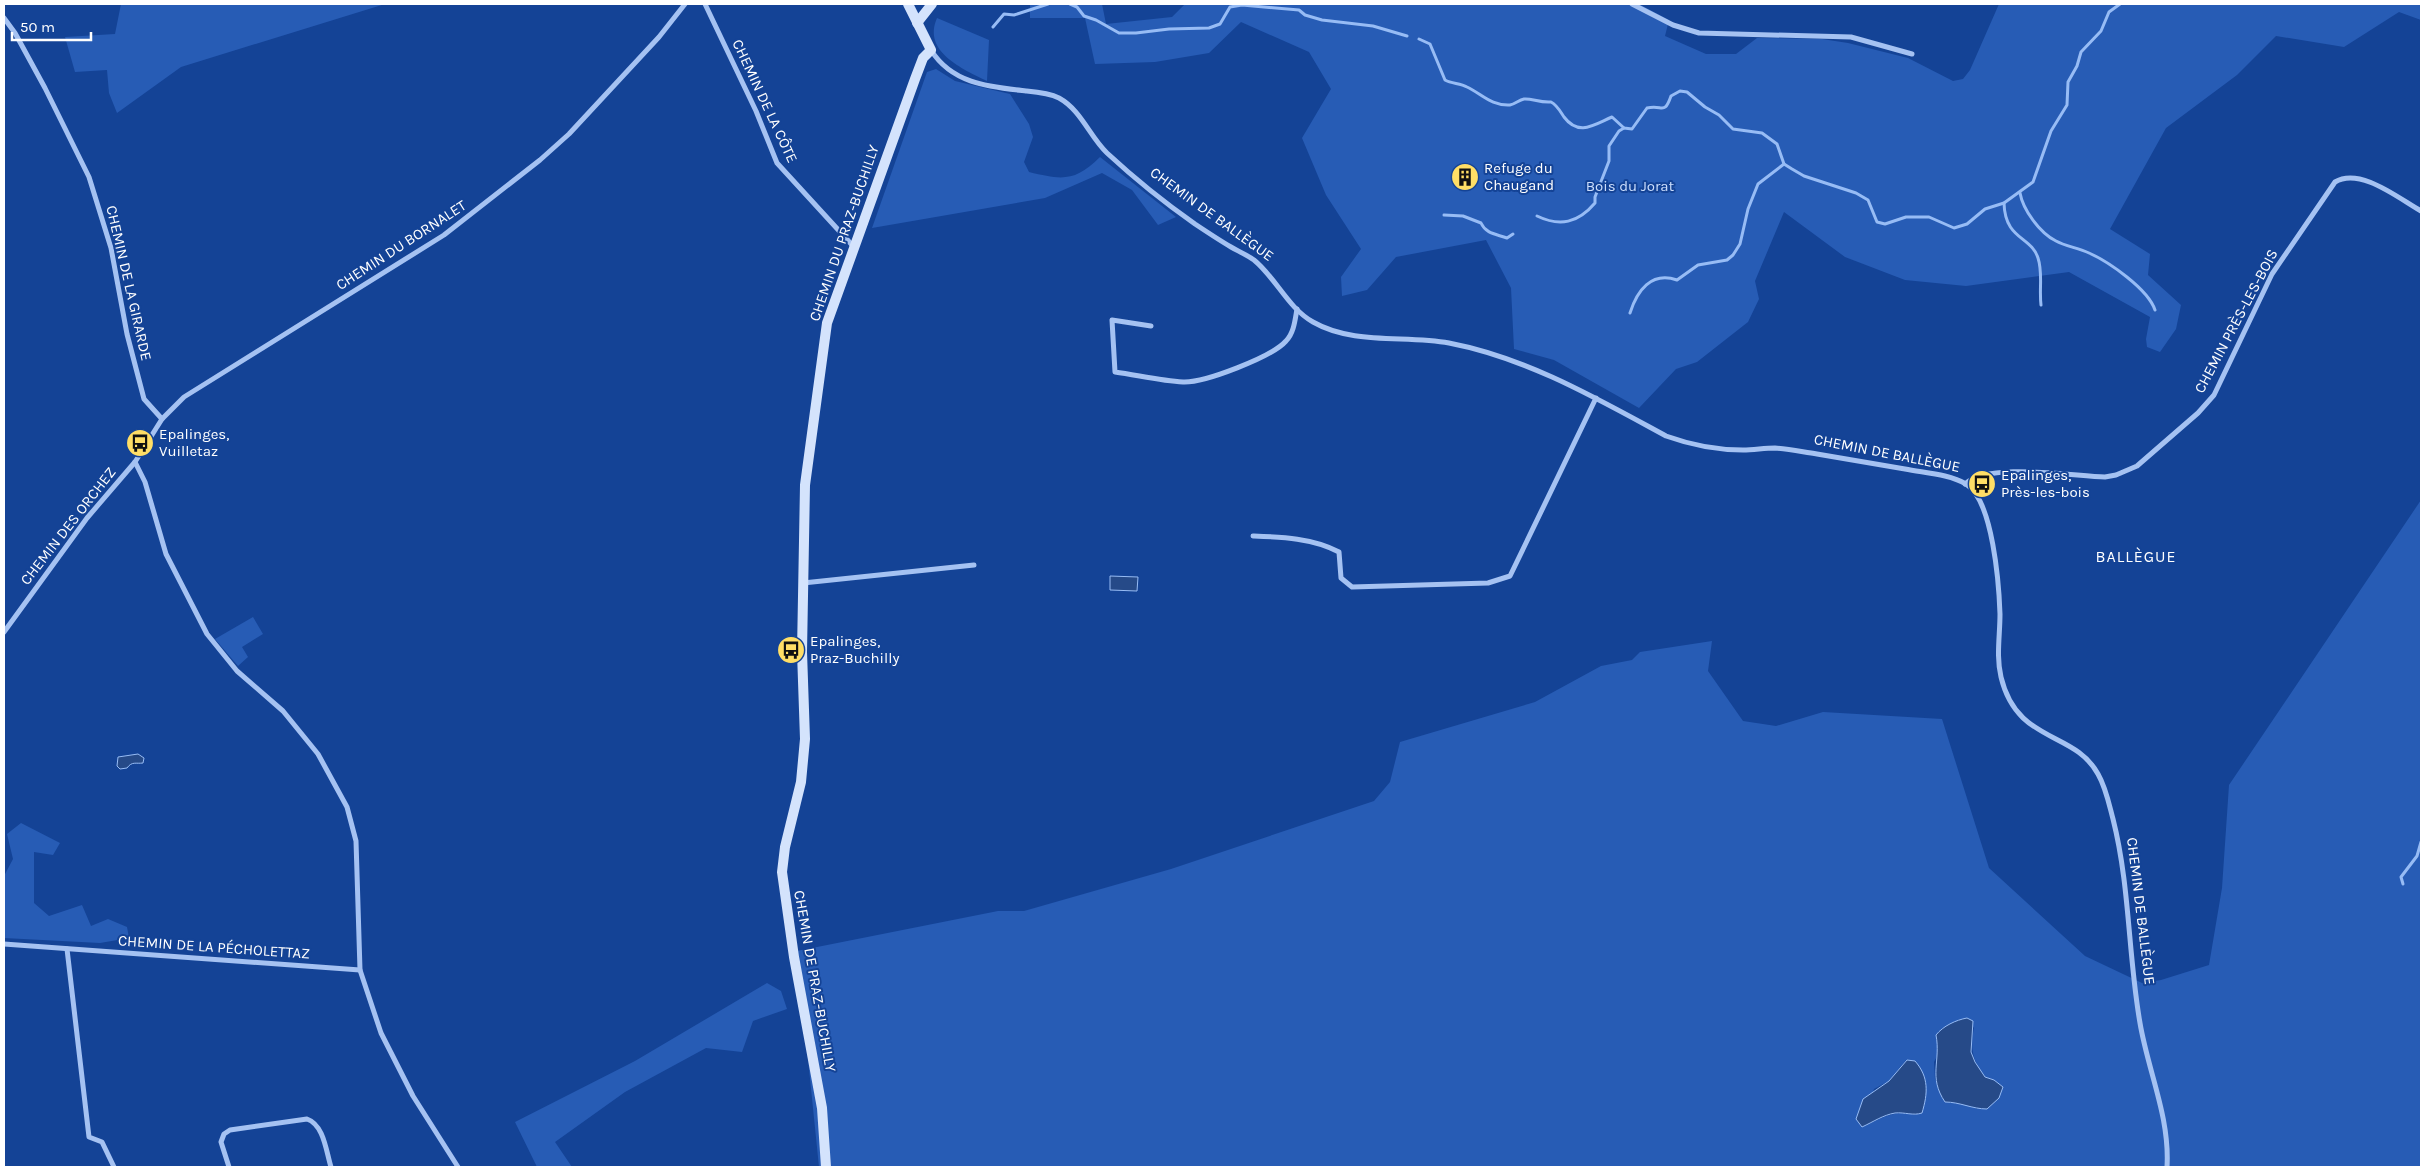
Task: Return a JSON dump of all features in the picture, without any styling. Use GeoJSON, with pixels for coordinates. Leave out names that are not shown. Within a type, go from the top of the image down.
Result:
{"type":"FeatureCollection","features":[{"type":"Feature","properties":{"kind":"street","name":"CHEMIN DU BORNALET"},"geometry":{"type":"LineString","coordinates":[[135,462],[162,419],[184,397],[444,235],[540,160],[576,128],[659,37],[685,4]]}},
{"type":"Feature","properties":{"kind":"street","name":"CHEMIN DE LA CÔTE"},"geometry":{"type":"LineString","coordinates":[[705,4],[756,111],[780,168],[853,246]]}},
{"type":"Feature","properties":{"kind":"street","name":"CHEMIN DE BALLÈGUE"},"geometry":{"type":"LineString","coordinates":[[908,4],[932,50],[947,69],[972,82],[1043,93],[1060,98],[1072,108],[1098,144],[1118,163],[1193,222],[1252,259],[1275,281],[1297,309],[1316,324],[1338,333],[1448,343],[1484,352],[1552,375],[1666,436],[1707,448],[1743,450],[1776,448],[1871,463],[1949,478],[1965,484],[1978,498],[1992,538],[2000,615],[1997,655],[2006,693],[2020,716],[2031,726],[2076,750],[2090,762],[2105,789],[2124,866],[2139,1021],[2162,1113],[2167,1144],[2167,1167]]}},
{"type":"Feature","properties":{"kind":"street"},"geometry":{"type":"LineString","coordinates":[[917,23],[932,4]]}},
{"type":"Feature","properties":{"kind":"street"},"geometry":{"type":"LineString","coordinates":[[1632,4],[1672,25],[1699,33],[1851,37],[1912,54]]}},
{"type":"Feature","properties":{"kind":"street","name":"CHEMIN DE LA GIRARDE"},"geometry":{"type":"LineString","coordinates":[[4,18],[31,62],[83,164],[99,206],[127,334],[144,400],[162,419]]}},
{"type":"Feature","properties":{"kind":"street","name":"CHEMIN DU PRAZ-BUCHILLY"},"geometry":{"type":"LineString","coordinates":[[797,802],[805,740],[802,584],[804,485],[827,324],[853,246],[917,72],[923,58],[932,50]]}},
{"type":"Feature","properties":{"kind":"street","name":"CHEMIN PRÈS-LES-BOIS"},"geometry":{"type":"LineString","coordinates":[[1965,484],[1975,477],[2004,471],[2104,476],[2116,475],[2138,466],[2198,413],[2214,395],[2272,274],[2335,182],[2348,176],[2366,180],[2421,211]]}},
{"type":"Feature","properties":{"kind":"street"},"geometry":{"type":"LineString","coordinates":[[1151,326],[1112,320],[1115,372],[1185,382],[1211,378],[1276,349],[1288,340],[1297,309]]}},
{"type":"Feature","properties":{"kind":"street"},"geometry":{"type":"LineString","coordinates":[[1253,536],[1282,537],[1327,546],[1339,552],[1341,578],[1352,586],[1488,583],[1510,576],[1596,398]]}},
{"type":"Feature","properties":{"kind":"street"},"geometry":{"type":"LineString","coordinates":[[135,462],[145,482],[166,554],[207,634],[237,670],[283,711],[318,754],[347,807],[356,841],[360,970],[385,1041],[413,1096],[458,1167]]}},
{"type":"Feature","properties":{"kind":"street","name":"CHEMIN DES ORCHEZ"},"geometry":{"type":"LineString","coordinates":[[4,632],[87,518],[135,462]]}},
{"type":"Feature","properties":{"kind":"street"},"geometry":{"type":"LineString","coordinates":[[802,584],[974,565]]}},
{"type":"Feature","properties":{"kind":"street","name":"CHEMIN DE PRAZ-BUCHILLY"},"geometry":{"type":"LineString","coordinates":[[797,802],[785,847],[782,872],[783,889],[822,1108],[826,1167]]}},
{"type":"Feature","properties":{"kind":"street","name":"CHEMIN DE LA PÉCHOLETTAZ"},"geometry":{"type":"LineString","coordinates":[[4,944],[360,970]]}},
{"type":"Feature","properties":{"kind":"street"},"geometry":{"type":"LineString","coordinates":[[67,948],[89,1137],[102,1142],[114,1167]]}},
{"type":"Feature","properties":{"kind":"street"},"geometry":{"type":"LineString","coordinates":[[229,1167],[221,1142],[224,1134],[230,1130],[307,1119],[314,1121],[319,1128],[331,1167]]}},
{"type":"Feature","properties":{"kind":"green space"},"geometry":{"type":"Polygon","coordinates":[[[121,4],[385,4],[181,67],[117,113],[109,93],[107,70],[75,72],[65,37],[115,34],[121,4]]]}},
{"type":"Feature","properties":{"kind":"green space","name":"Bois du Jorat"},"geometry":{"type":"Polygon","coordinates":[[[1030,4],[1102,4],[1106,24],[1172,17],[1185,4],[1639,4],[1669,20],[1665,36],[1706,54],[1736,54],[1757,38],[1822,39],[1848,43],[1908,58],[1953,81],[1963,79],[1970,70],[1999,4],[2421,4],[2421,20],[2399,12],[2344,47],[2276,36],[2237,75],[2166,128],[2110,229],[2150,254],[2148,275],[2181,305],[2176,329],[2160,352],[2147,347],[2146,339],[2150,317],[2069,272],[1966,286],[1905,280],[1845,257],[1784,212],[1755,281],[1759,299],[1748,322],[1697,362],[1676,369],[1639,408],[1554,360],[1514,349],[1511,288],[1486,240],[1396,257],[1367,290],[1342,296],[1341,277],[1361,249],[1326,195],[1302,138],[1331,89],[1309,52],[1241,22],[1209,53],[1155,62],[1095,64],[1085,18],[1030,18],[1030,4]]]}},
{"type":"Feature","properties":{"kind":"green space"},"geometry":{"type":"Polygon","coordinates":[[[937,18],[989,40],[987,81],[957,65],[940,50],[935,41],[934,30],[937,18]]]}},
{"type":"Feature","properties":{"kind":"green space"},"geometry":{"type":"Polygon","coordinates":[[[936,69],[955,81],[1010,94],[1029,124],[1033,137],[1024,162],[1029,172],[1050,177],[1068,177],[1083,171],[1100,157],[1176,217],[1158,225],[1132,190],[1102,173],[1045,198],[872,228],[927,72],[936,69]]]}},
{"type":"Feature","properties":{"kind":"green space"},"geometry":{"type":"Polygon","coordinates":[[[2421,500],[2421,1167],[819,1167],[797,951],[998,911],[1024,911],[1171,869],[1374,801],[1390,782],[1400,742],[1535,702],[1601,666],[1632,660],[1640,652],[1712,641],[1708,671],[1743,721],[1776,726],[1823,712],[1942,719],[1989,868],[2085,956],[2142,983],[2161,980],[2209,965],[2222,888],[2229,785],[2421,500]],[[1967,1018],[1950,1024],[1936,1035],[1939,1052],[1934,1062],[1935,1079],[1945,1102],[1965,1104],[1977,1109],[1994,1080],[1985,1077],[1977,1065],[1972,1048],[1974,1028],[1967,1018]],[[1906,1060],[1889,1081],[1874,1089],[1862,1127],[1894,1114],[1907,1113],[1915,1115],[1906,1060]]]}},
{"type":"Feature","properties":{"kind":"green space"},"geometry":{"type":"Polygon","coordinates":[[[253,617],[263,634],[242,647],[248,657],[238,666],[215,639],[253,617]]]}},
{"type":"Feature","properties":{"kind":"green space"},"geometry":{"type":"Polygon","coordinates":[[[21,823],[60,843],[53,855],[34,852],[34,903],[49,916],[82,905],[91,926],[108,919],[127,927],[129,938],[100,943],[4,938],[4,876],[13,859],[7,834],[21,823]]]}},
{"type":"Feature","properties":{"kind":"green space"},"geometry":{"type":"Polygon","coordinates":[[[767,983],[781,991],[787,1009],[753,1021],[742,1052],[706,1048],[625,1092],[555,1142],[572,1167],[537,1167],[515,1122],[635,1061],[767,983]]]}},
{"type":"Feature","properties":{"kind":"shaded area"},"geometry":{"type":"Polygon","coordinates":[[[1110,576],[1138,577],[1137,591],[1110,590],[1110,576]]]}},
{"type":"Feature","properties":{"kind":"shaded area"},"geometry":{"type":"Polygon","coordinates":[[[138,754],[144,758],[143,763],[132,764],[127,768],[120,769],[117,766],[118,757],[138,754]]]}},
{"type":"Feature","properties":{"kind":"shaded area"},"geometry":{"type":"Polygon","coordinates":[[[1967,1018],[1973,1021],[1971,1052],[1975,1062],[1985,1077],[1994,1080],[2003,1087],[1999,1098],[1987,1109],[1945,1102],[1937,1085],[1936,1035],[1950,1024],[1967,1018]]]}},
{"type":"Feature","properties":{"kind":"shaded area"},"geometry":{"type":"Polygon","coordinates":[[[1907,1060],[1915,1061],[1925,1079],[1926,1092],[1922,1113],[1891,1114],[1862,1127],[1856,1119],[1863,1099],[1889,1081],[1907,1060]]]}},
{"type":"Feature","properties":{"kind":"waterway"},"geometry":{"type":"LineString","coordinates":[[993,27],[1004,14],[1014,15],[1048,4]]}},
{"type":"Feature","properties":{"kind":"waterway"},"geometry":{"type":"LineString","coordinates":[[1070,4],[1077,7],[1084,16],[1096,20],[1119,33],[1209,28],[1220,24],[1230,7],[1242,5],[1299,10],[1305,15],[1322,20],[1373,26],[1407,36]]}},
{"type":"Feature","properties":{"kind":"waterway"},"geometry":{"type":"LineString","coordinates":[[1419,39],[1430,44],[1445,80],[1464,86],[1497,104],[1510,105],[1527,99],[1551,102],[1557,106],[1570,123],[1581,128],[1612,117],[1624,128],[1632,129],[1647,108],[1665,108],[1671,96],[1680,91],[1687,92],[1705,107],[1719,115],[1733,129],[1762,133],[1777,144],[1784,164],[1792,169],[1804,176],[1856,193],[1868,200],[1877,222],[1885,224],[1906,217],[1929,217],[1954,228],[1967,224],[1985,209],[2004,203],[2033,182],[2051,131],[2067,105],[2068,82],[2077,66],[2081,52],[2101,31],[2109,12],[2120,4]]}},
{"type":"Feature","properties":{"kind":"waterway"},"geometry":{"type":"LineString","coordinates":[[1537,216],[1561,222],[1575,219],[1589,210],[1595,203],[1595,197],[1609,161],[1609,146],[1619,131],[1624,128]]}},
{"type":"Feature","properties":{"kind":"waterway"},"geometry":{"type":"LineString","coordinates":[[1630,313],[1641,291],[1653,281],[1660,278],[1677,280],[1698,265],[1727,260],[1733,255],[1740,244],[1748,209],[1758,184],[1784,164]]}},
{"type":"Feature","properties":{"kind":"waterway"},"geometry":{"type":"LineString","coordinates":[[2020,193],[2028,214],[2044,233],[2056,241],[2089,253],[2117,269],[2145,294],[2155,310]]}},
{"type":"Feature","properties":{"kind":"waterway"},"geometry":{"type":"LineString","coordinates":[[2004,203],[2005,215],[2013,231],[2030,245],[2038,258],[2041,305]]}},
{"type":"Feature","properties":{"kind":"waterway"},"geometry":{"type":"LineString","coordinates":[[1444,215],[1463,216],[1481,223],[1489,232],[1507,238],[1513,234]]}},
{"type":"Feature","properties":{"kind":"waterway"},"geometry":{"type":"LineString","coordinates":[[2403,884],[2401,877],[2417,856],[2421,842]]}},
{"type":"Feature","properties":{"kind":"place","name":"Refuge du Chaugand"},"geometry":{"type":"Point","coordinates":[1465,177]}},
{"type":"Feature","properties":{"kind":"place","name":"Epalinges, Vuilletaz"},"geometry":{"type":"Point","coordinates":[140,443]}},
{"type":"Feature","properties":{"kind":"place","name":"Epalinges, Près-les-bois"},"geometry":{"type":"Point","coordinates":[1982,484]}},
{"type":"Feature","properties":{"kind":"place","name":"Epalinges, Praz-Buchilly"},"geometry":{"type":"Point","coordinates":[791,650]}},
{"type":"Feature","properties":{"kind":"district","name":"BALLÈGUE"},"geometry":{"type":"Point","coordinates":[2136,556]}}]}
